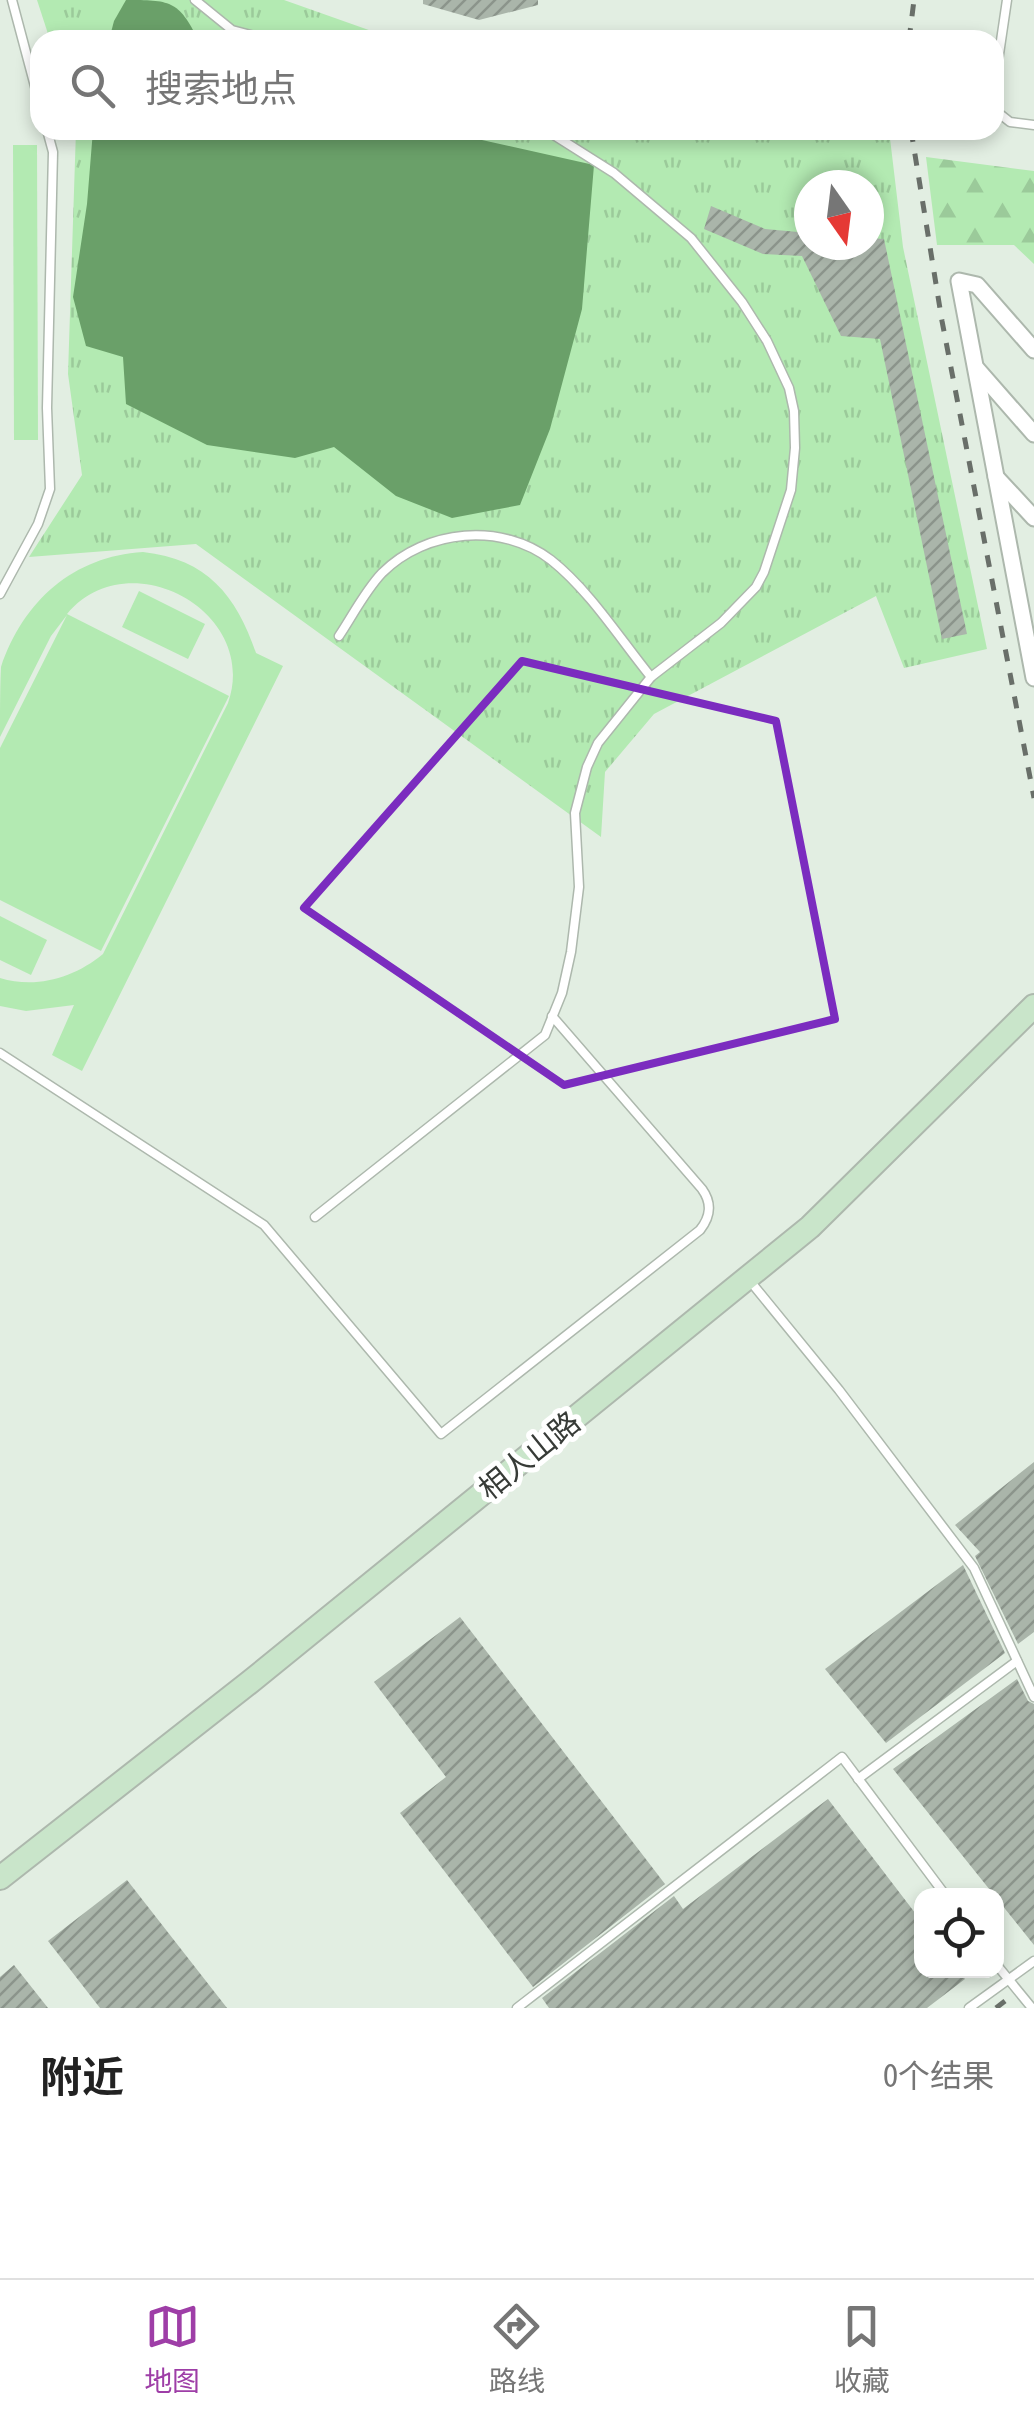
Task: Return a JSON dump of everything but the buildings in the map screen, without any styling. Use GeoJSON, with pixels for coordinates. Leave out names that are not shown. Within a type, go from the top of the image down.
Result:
{"type":"FeatureCollection","features":[{"type":"Feature","properties":{"kind":"street"},"geometry":{"type":"LineString","coordinates":[[1034,350],[977,285],[959,281],[1034,678]]}},
{"type":"Feature","properties":{"kind":"street"},"geometry":{"type":"LineString","coordinates":[[976,367],[1034,434]]}},
{"type":"Feature","properties":{"kind":"street"},"geometry":{"type":"LineString","coordinates":[[996,477],[1034,518]]}},
{"type":"Feature","properties":{"kind":"street"},"geometry":{"type":"LineString","coordinates":[[1016,585],[1034,604]]}},
{"type":"Feature","properties":{"kind":"street","name":"相人山路"},"geometry":{"type":"LineString","coordinates":[[0,1878],[250,1682],[810,1227],[1034,1006]]}},
{"type":"Feature","properties":{"kind":"lane"},"geometry":{"type":"LineString","coordinates":[[12,0],[30,68]]}},
{"type":"Feature","properties":{"kind":"lane"},"geometry":{"type":"LineString","coordinates":[[194,0],[232,30]]}},
{"type":"Feature","properties":{"kind":"lane"},"geometry":{"type":"LineString","coordinates":[[1003,30],[1007,0]]}},
{"type":"Feature","properties":{"kind":"lane"},"geometry":{"type":"LineString","coordinates":[[1004,117],[1010,122],[1034,125]]}},
{"type":"Feature","properties":{"kind":"lane"},"geometry":{"type":"LineString","coordinates":[[0,594],[38,524],[50,488],[49,140]]}},
{"type":"Feature","properties":{"kind":"lane"},"geometry":{"type":"LineString","coordinates":[[315,1216],[545,1035],[572,952],[579,887],[575,813],[587,767],[598,743],[652,677],[721,623],[756,587],[791,490],[794,411],[789,388],[767,341],[742,302],[691,238],[614,173],[562,140]]}},
{"type":"Feature","properties":{"kind":"lane"},"geometry":{"type":"LineString","coordinates":[[339,636],[369,589],[404,556],[450,538],[493,536],[521,543],[554,562],[652,677]]}},
{"type":"Feature","properties":{"kind":"lane"},"geometry":{"type":"LineString","coordinates":[[0,1053],[264,1225],[441,1434],[700,1230],[708,1217],[708,1200],[702,1188],[552,1016]]}},
{"type":"Feature","properties":{"kind":"lane"},"geometry":{"type":"LineString","coordinates":[[747,1278],[839,1390],[974,1568],[1034,1697]]}},
{"type":"Feature","properties":{"kind":"lane"},"geometry":{"type":"LineString","coordinates":[[858,1779],[1017,1662]]}},
{"type":"Feature","properties":{"kind":"lane"},"geometry":{"type":"LineString","coordinates":[[516,2008],[842,1757],[940,1888]]}},
{"type":"Feature","properties":{"kind":"lane"},"geometry":{"type":"LineString","coordinates":[[969,2008],[1034,1961]]}},
{"type":"Feature","properties":{"kind":"lane"},"geometry":{"type":"LineString","coordinates":[[1004,1973],[1032,2008]]}},
{"type":"Feature","properties":{"kind":"highlighted area"},"geometry":{"type":"Polygon","coordinates":[[[522,661],[776,721],[835,1019],[564,1085],[304,908],[522,661]]]}},
{"type":"Feature","properties":{"kind":"green space"},"geometry":{"type":"Polygon","coordinates":[[[37,0],[284,0],[369,30],[47,30],[37,0]]]}},
{"type":"Feature","properties":{"kind":"green space"},"geometry":{"type":"Polygon","coordinates":[[[76,140],[890,140],[903,247],[987,649],[904,668],[876,596],[654,714],[605,772],[601,837],[196,544],[29,557],[82,475],[68,374],[76,140]]]}},
{"type":"Feature","properties":{"kind":"green space"},"geometry":{"type":"Polygon","coordinates":[[[13,145],[37,145],[38,440],[14,440],[13,145]]]}},
{"type":"Feature","properties":{"kind":"green space"},"geometry":{"type":"Polygon","coordinates":[[[926,157],[1034,171],[1034,264],[1014,245],[937,245],[926,157]]]}},
{"type":"Feature","properties":{"kind":"green space"},"geometry":{"type":"Polygon","coordinates":[[[143,552],[185,563],[216,583],[239,614],[256,653],[283,666],[82,1071],[52,1055],[74,1005],[26,1011],[0,1006],[0,978],[27,982],[54,979],[103,954],[228,703],[233,670],[225,640],[207,615],[183,597],[154,586],[123,584],[93,593],[67,614],[229,696],[101,951],[0,900],[0,748],[67,615],[51,636],[0,737],[1,667],[23,622],[54,586],[95,562],[143,552]]]}},
{"type":"Feature","properties":{"kind":"green space"},"geometry":{"type":"Polygon","coordinates":[[[139,591],[205,624],[188,659],[122,627],[139,591]]]}},
{"type":"Feature","properties":{"kind":"green space"},"geometry":{"type":"Polygon","coordinates":[[[0,916],[47,940],[31,975],[0,960],[0,916]]]}},
{"type":"Feature","properties":{"kind":"shaded area"},"geometry":{"type":"Polygon","coordinates":[[[126,0],[163,2],[178,10],[192,30],[112,30],[126,0]]]}},
{"type":"Feature","properties":{"kind":"shaded area"},"geometry":{"type":"Polygon","coordinates":[[[92,140],[482,140],[594,165],[582,309],[550,429],[520,505],[452,518],[396,496],[334,447],[295,458],[207,445],[126,404],[123,357],[86,346],[73,297],[92,140]]]}},
{"type":"Feature","properties":{"kind":"railway"},"geometry":{"type":"LineString","coordinates":[[910,30],[914,0]]}},
{"type":"Feature","properties":{"kind":"railway"},"geometry":{"type":"LineString","coordinates":[[913,140],[942,321],[1034,798]]}},
{"type":"Feature","properties":{"kind":"railway"},"geometry":{"type":"LineString","coordinates":[[996,2008],[1005,2001]]}}]}
